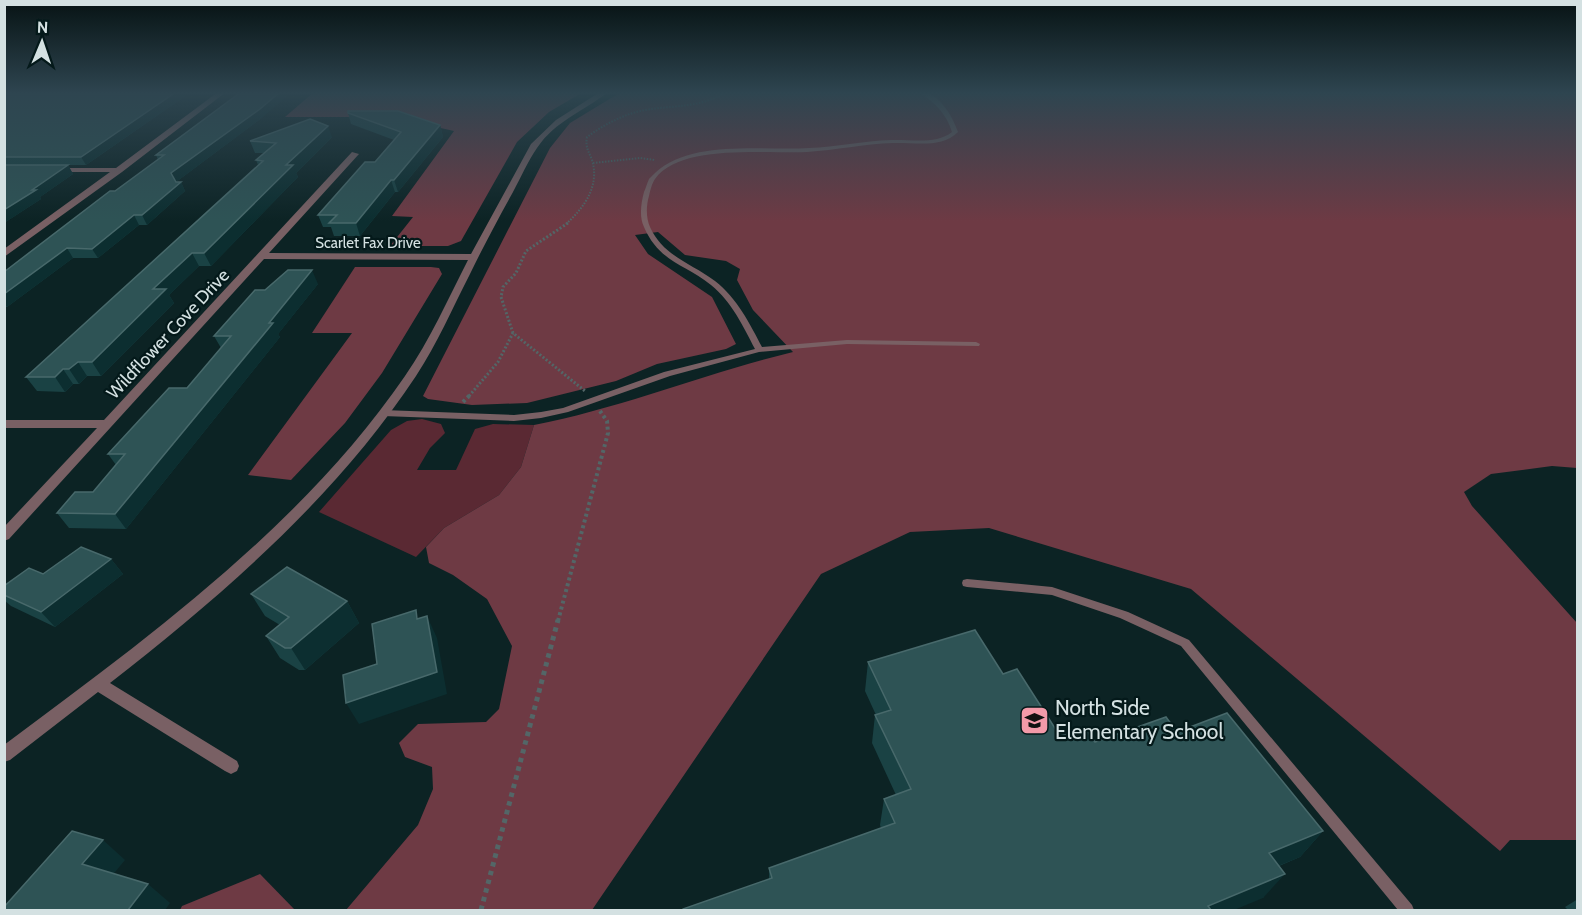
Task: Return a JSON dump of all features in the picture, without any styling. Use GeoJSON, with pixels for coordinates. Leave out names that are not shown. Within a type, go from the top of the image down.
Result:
{"type":"FeatureCollection","features":[{"type":"Feature","properties":{"kind":"street"},"geometry":{"type":"LineString","coordinates":[[4,254],[166,135]]}},
{"type":"Feature","properties":{"kind":"street"},"geometry":{"type":"LineString","coordinates":[[4,754],[164,631],[265,542],[344,462],[424,356],[474,257],[534,146],[544,135]]}},
{"type":"Feature","properties":{"kind":"street","name":"Wildflower Cove Drive"},"geometry":{"type":"LineString","coordinates":[[4,536],[355,154]]}},
{"type":"Feature","properties":{"kind":"street"},"geometry":{"type":"LineString","coordinates":[[49,170],[119,170]]}},
{"type":"Feature","properties":{"kind":"street","name":"Scarlet Fax Drive"},"geometry":{"type":"LineString","coordinates":[[262,256],[474,257]]}},
{"type":"Feature","properties":{"kind":"street"},"geometry":{"type":"LineString","coordinates":[[4,424],[107,424]]}},
{"type":"Feature","properties":{"kind":"street"},"geometry":{"type":"LineString","coordinates":[[98,684],[231,766]]}},
{"type":"Feature","properties":{"kind":"lane"},"geometry":{"type":"LineString","coordinates":[[759,350],[741,315],[722,291],[660,250],[645,224],[645,190],[650,178],[666,163],[690,155],[809,150],[874,142],[937,140],[953,135]]}},
{"type":"Feature","properties":{"kind":"lane"},"geometry":{"type":"LineString","coordinates":[[383,413],[514,418],[565,410],[667,374],[759,350],[847,342],[976,344]]}},
{"type":"Feature","properties":{"kind":"lane"},"geometry":{"type":"LineString","coordinates":[[967,583],[1052,591],[1124,615],[1185,643],[1407,910]]}},
{"type":"Feature","properties":{"kind":"path"},"geometry":{"type":"LineString","coordinates":[[447,416],[493,370],[506,352],[513,333],[511,322],[501,300],[503,286],[518,271],[521,256],[558,231],[578,213],[590,194],[594,183],[593,163],[585,144],[590,135]]}},
{"type":"Feature","properties":{"kind":"path"},"geometry":{"type":"LineString","coordinates":[[593,163],[647,158],[666,163]]}},
{"type":"Feature","properties":{"kind":"path"},"geometry":{"type":"LineString","coordinates":[[482,910],[608,433],[607,421],[577,382],[513,333]]}},
{"type":"Feature","properties":{"kind":"shaded area"},"geometry":{"type":"Polygon","coordinates":[[[451,135],[525,135],[517,142],[461,241],[448,246],[390,246],[413,217],[392,216],[451,135]]]}},
{"type":"Feature","properties":{"kind":"shaded area"},"geometry":{"type":"Polygon","coordinates":[[[561,135],[1577,135],[1577,468],[1552,466],[1491,474],[1464,492],[1472,506],[1577,623],[1577,840],[1510,840],[1500,851],[1191,589],[989,528],[910,532],[821,574],[592,910],[346,910],[418,825],[433,789],[432,767],[405,757],[399,743],[418,724],[486,722],[499,709],[512,646],[487,599],[453,575],[429,563],[426,547],[444,528],[499,495],[521,467],[534,425],[632,400],[793,352],[753,310],[737,280],[740,269],[726,261],[685,255],[658,232],[635,235],[648,254],[712,297],[736,344],[726,349],[657,364],[616,381],[527,403],[472,405],[428,399],[423,396],[550,148],[561,135]]]}},
{"type":"Feature","properties":{"kind":"shaded area"},"geometry":{"type":"Polygon","coordinates":[[[355,267],[431,267],[439,268],[442,274],[382,373],[345,423],[291,480],[248,475],[352,333],[312,333],[355,267]]]}},
{"type":"Feature","properties":{"kind":"shaded area"},"geometry":{"type":"Polygon","coordinates":[[[422,419],[441,424],[445,433],[430,448],[417,470],[456,470],[475,429],[493,424],[534,425],[521,467],[499,495],[444,528],[416,557],[319,512],[391,430],[407,421],[422,419]]]}},
{"type":"Feature","properties":{"kind":"shaded area"},"geometry":{"type":"Polygon","coordinates":[[[260,874],[295,910],[180,910],[182,906],[260,874]]]}},
{"type":"Feature","properties":{"kind":"building"},"geometry":{"type":"Polygon","coordinates":[[[4,135],[114,135],[81,157],[4,157],[4,135]]]}},
{"type":"Feature","properties":{"kind":"building"},"geometry":{"type":"Polygon","coordinates":[[[183,135],[224,135],[171,173],[176,182],[181,182],[142,215],[134,215],[92,249],[67,248],[4,294],[4,272],[110,191],[115,191],[164,155],[156,155],[183,135]]]}},
{"type":"Feature","properties":{"kind":"building"},"geometry":{"type":"Polygon","coordinates":[[[267,135],[319,135],[286,165],[293,165],[204,253],[192,253],[153,289],[166,289],[92,362],[78,362],[69,369],[63,369],[55,377],[26,377],[263,161],[256,160],[276,143],[250,141],[267,135]]]}},
{"type":"Feature","properties":{"kind":"building"},"geometry":{"type":"Polygon","coordinates":[[[399,135],[432,135],[356,223],[329,223],[337,215],[318,215],[365,162],[375,162],[399,135]]]}},
{"type":"Feature","properties":{"kind":"building"},"geometry":{"type":"Polygon","coordinates":[[[4,165],[68,165],[32,190],[36,190],[4,210],[4,165]]]}},
{"type":"Feature","properties":{"kind":"building"},"geometry":{"type":"Polygon","coordinates":[[[288,270],[312,270],[269,323],[273,323],[115,514],[57,513],[75,492],[93,492],[125,454],[108,454],[169,388],[187,388],[231,336],[214,336],[255,290],[265,290],[288,270]]]}},
{"type":"Feature","properties":{"kind":"building"},"geometry":{"type":"Polygon","coordinates":[[[81,547],[111,559],[41,612],[4,595],[4,586],[29,568],[43,574],[81,547]]]}},
{"type":"Feature","properties":{"kind":"building"},"geometry":{"type":"Polygon","coordinates":[[[287,567],[347,601],[291,648],[285,648],[266,636],[289,617],[251,594],[287,567]]]}},
{"type":"Feature","properties":{"kind":"building"},"geometry":{"type":"Polygon","coordinates":[[[416,610],[417,619],[427,616],[437,672],[346,703],[343,675],[377,664],[372,624],[416,610]]]}},
{"type":"Feature","properties":{"kind":"building"},"geometry":{"type":"Polygon","coordinates":[[[975,630],[1003,674],[1017,669],[1060,736],[1085,728],[1095,742],[1166,717],[1177,732],[1227,713],[1323,831],[1269,853],[1285,874],[1208,906],[1211,910],[683,910],[772,878],[769,868],[895,823],[884,799],[911,789],[875,715],[891,710],[868,662],[975,630]]]}},
{"type":"Feature","properties":{"kind":"building"},"geometry":{"type":"Polygon","coordinates":[[[72,831],[103,840],[82,864],[148,884],[128,910],[4,910],[4,907],[72,831]]]}},
{"type":"Feature","properties":{"kind":"place","name":"North Side Elementary School"},"geometry":{"type":"Point","coordinates":[1034,720]}}]}
